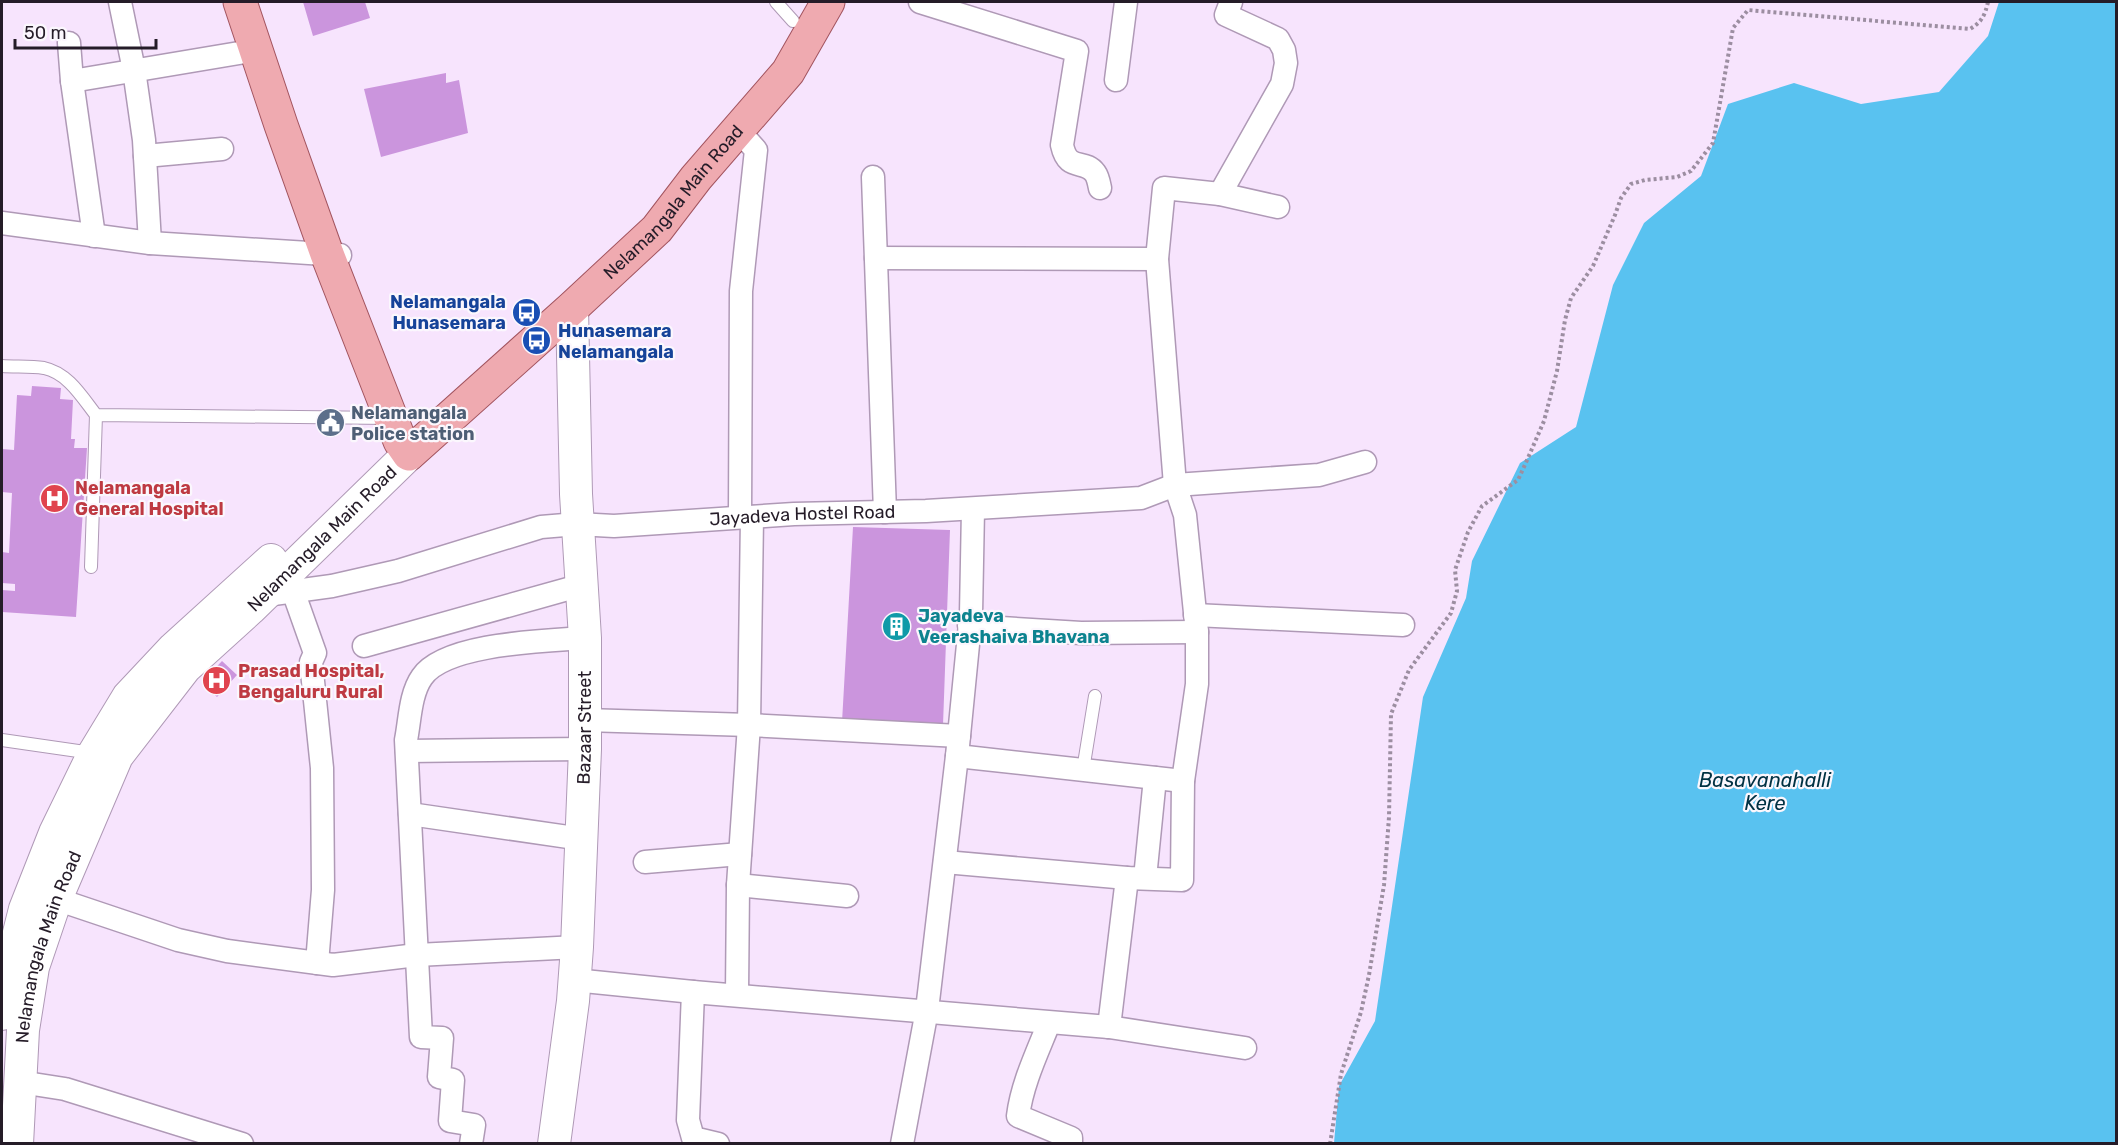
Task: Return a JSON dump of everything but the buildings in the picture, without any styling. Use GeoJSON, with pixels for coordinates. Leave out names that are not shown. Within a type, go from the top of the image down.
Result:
{"type":"FeatureCollection","features":[{"type":"Feature","properties":{"kind":"main road"},"geometry":{"type":"LineString","coordinates":[[240,2],[256,50],[408,436]]}},
{"type":"Feature","properties":{"kind":"main road"},"geometry":{"type":"LineString","coordinates":[[259,2],[336,255]]}},
{"type":"Feature","properties":{"kind":"main road","name":"Nelamangala Main Road"},"geometry":{"type":"LineString","coordinates":[[17,1143],[20,1082],[9,1023],[33,967],[56,899],[117,756],[185,668],[250,609],[408,436],[572,308],[657,229],[696,178],[788,72],[828,2]]}},
{"type":"Feature","properties":{"kind":"main road"},"geometry":{"type":"LineString","coordinates":[[9,1023],[8,977],[25,909],[55,833],[94,753],[128,697],[174,648],[408,436],[666,191],[770,61],[791,8]]}},
{"type":"Feature","properties":{"kind":"main road","name":"Bazaar Street"},"geometry":{"type":"LineString","coordinates":[[554,1143],[577,947],[585,735],[585,638],[577,524],[572,308]]}},
{"type":"Feature","properties":{"kind":"street"},"geometry":{"type":"LineString","coordinates":[[120,2],[134,70],[145,156],[150,243]]}},
{"type":"Feature","properties":{"kind":"street"},"geometry":{"type":"LineString","coordinates":[[920,2],[1077,51],[1062,146],[1064,156],[1070,162],[1092,170],[1096,174],[1100,188]]}},
{"type":"Feature","properties":{"kind":"street"},"geometry":{"type":"LineString","coordinates":[[1116,80],[1126,2]]}},
{"type":"Feature","properties":{"kind":"street"},"geometry":{"type":"LineString","coordinates":[[1220,194],[1282,84],[1286,63],[1284,50],[1278,39],[1226,15],[1232,2]]}},
{"type":"Feature","properties":{"kind":"street"},"geometry":{"type":"LineString","coordinates":[[69,43],[72,81],[94,236]]}},
{"type":"Feature","properties":{"kind":"street"},"geometry":{"type":"LineString","coordinates":[[72,81],[256,50]]}},
{"type":"Feature","properties":{"kind":"street"},"geometry":{"type":"LineString","coordinates":[[737,994],[738,885],[749,724],[741,291],[756,150],[738,130]]}},
{"type":"Feature","properties":{"kind":"street"},"geometry":{"type":"LineString","coordinates":[[145,156],[222,149]]}},
{"type":"Feature","properties":{"kind":"street"},"geometry":{"type":"LineString","coordinates":[[873,177],[885,512]]}},
{"type":"Feature","properties":{"kind":"street"},"geometry":{"type":"LineString","coordinates":[[945,862],[1136,878],[1182,879],[1183,781],[1197,684],[1196,624],[1185,515],[1175,485],[1157,259],[1164,188],[1220,194],[1278,207]]}},
{"type":"Feature","properties":{"kind":"street"},"geometry":{"type":"LineString","coordinates":[[2,223],[150,243],[336,255]]}},
{"type":"Feature","properties":{"kind":"street"},"geometry":{"type":"LineString","coordinates":[[876,258],[1157,259]]}},
{"type":"Feature","properties":{"kind":"street","name":"Jayadeva Hostel Road"},"geometry":{"type":"LineString","coordinates":[[250,609],[266,595],[332,586],[398,571],[541,527],[577,524],[615,526],[746,517],[973,509],[1141,498],[1175,485],[1319,475],[1365,462]]}},
{"type":"Feature","properties":{"kind":"street"},"geometry":{"type":"LineString","coordinates":[[902,1143],[927,1011],[958,746],[969,626],[973,509]]}},
{"type":"Feature","properties":{"kind":"street"},"geometry":{"type":"LineString","coordinates":[[364,646],[582,585]]}},
{"type":"Feature","properties":{"kind":"street"},"geometry":{"type":"LineString","coordinates":[[293,591],[315,653],[310,662],[322,768],[323,890],[317,963]]}},
{"type":"Feature","properties":{"kind":"street"},"geometry":{"type":"LineString","coordinates":[[969,626],[1081,633],[1196,624],[1403,624]]}},
{"type":"Feature","properties":{"kind":"street"},"geometry":{"type":"LineString","coordinates":[[471,1143],[474,1125],[450,1121],[453,1080],[439,1077],[442,1038],[421,1037],[406,740],[414,697],[422,677],[436,664],[468,652],[503,644],[585,638]]}},
{"type":"Feature","properties":{"kind":"street"},"geometry":{"type":"LineString","coordinates":[[407,751],[585,735],[749,724],[958,746],[1083,770],[1183,781]]}},
{"type":"Feature","properties":{"kind":"street"},"geometry":{"type":"LineString","coordinates":[[1109,1027],[1155,778]]}},
{"type":"Feature","properties":{"kind":"street"},"geometry":{"type":"LineString","coordinates":[[410,814],[582,839]]}},
{"type":"Feature","properties":{"kind":"street"},"geometry":{"type":"LineString","coordinates":[[645,862],[740,854]]}},
{"type":"Feature","properties":{"kind":"street"},"geometry":{"type":"LineString","coordinates":[[738,885],[847,896]]}},
{"type":"Feature","properties":{"kind":"street"},"geometry":{"type":"LineString","coordinates":[[56,899],[178,940],[227,951],[333,965],[417,955],[577,947]]}},
{"type":"Feature","properties":{"kind":"street"},"geometry":{"type":"LineString","coordinates":[[574,980],[1109,1027],[1245,1048]]}},
{"type":"Feature","properties":{"kind":"street"},"geometry":{"type":"LineString","coordinates":[[693,992],[688,1120],[693,1138],[718,1143]]}},
{"type":"Feature","properties":{"kind":"street"},"geometry":{"type":"LineString","coordinates":[[1049,1023],[1029,1074],[1018,1116],[1077,1142]]}},
{"type":"Feature","properties":{"kind":"street"},"geometry":{"type":"LineString","coordinates":[[20,1082],[65,1089],[242,1143]]}},
{"type":"Feature","properties":{"kind":"lane"},"geometry":{"type":"LineString","coordinates":[[2,366],[45,369],[57,373],[68,381],[96,415],[91,567]]}},
{"type":"Feature","properties":{"kind":"lane"},"geometry":{"type":"LineString","coordinates":[[96,415],[408,436]]}},
{"type":"Feature","properties":{"kind":"lane"},"geometry":{"type":"LineString","coordinates":[[1083,770],[1095,696]]}},
{"type":"Feature","properties":{"kind":"lane"},"geometry":{"type":"LineString","coordinates":[[2,740],[94,753]]}},
{"type":"Feature","properties":{"kind":"path"},"geometry":{"type":"LineString","coordinates":[[1330,1143],[1341,1074],[1361,1012],[1369,975],[1384,885],[1389,817],[1391,714],[1409,670],[1451,613],[1457,591],[1455,570],[1468,532],[1482,506],[1518,480],[1528,458],[1544,421],[1557,371],[1571,298],[1593,266],[1620,198],[1631,184],[1645,180],[1677,177],[1691,171],[1713,143],[1734,28],[1749,10],[1970,28],[1980,23],[1988,2]]}},
{"type":"Feature","properties":{"kind":"water","name":"Basavanahalli Kere"},"geometry":{"type":"Polygon","coordinates":[[[1999,2],[2116,2],[2116,1143],[1334,1143],[1339,1086],[1375,1021],[1423,697],[1466,598],[1472,561],[1520,463],[1576,427],[1613,285],[1644,223],[1701,176],[1728,104],[1794,83],[1861,104],[1939,92],[1988,36],[1999,2]]]}},
{"type":"Feature","properties":{"kind":"place","name":"Nelamangala Hunasemara"},"geometry":{"type":"Point","coordinates":[527,312]}},
{"type":"Feature","properties":{"kind":"place","name":"Hunasemara Nelamangala"},"geometry":{"type":"Point","coordinates":[537,341]}},
{"type":"Feature","properties":{"kind":"place","name":"Nelamangala Police station"},"geometry":{"type":"Point","coordinates":[330,423]}},
{"type":"Feature","properties":{"kind":"place","name":"Nelamangala General Hospital"},"geometry":{"type":"Point","coordinates":[54,498]}},
{"type":"Feature","properties":{"kind":"place","name":"Jayadeva Veerashaiva Bhavana"},"geometry":{"type":"Point","coordinates":[897,626]}},
{"type":"Feature","properties":{"kind":"place","name":"Prasad Hospital, Bengaluru Rural"},"geometry":{"type":"Point","coordinates":[217,681]}}]}
